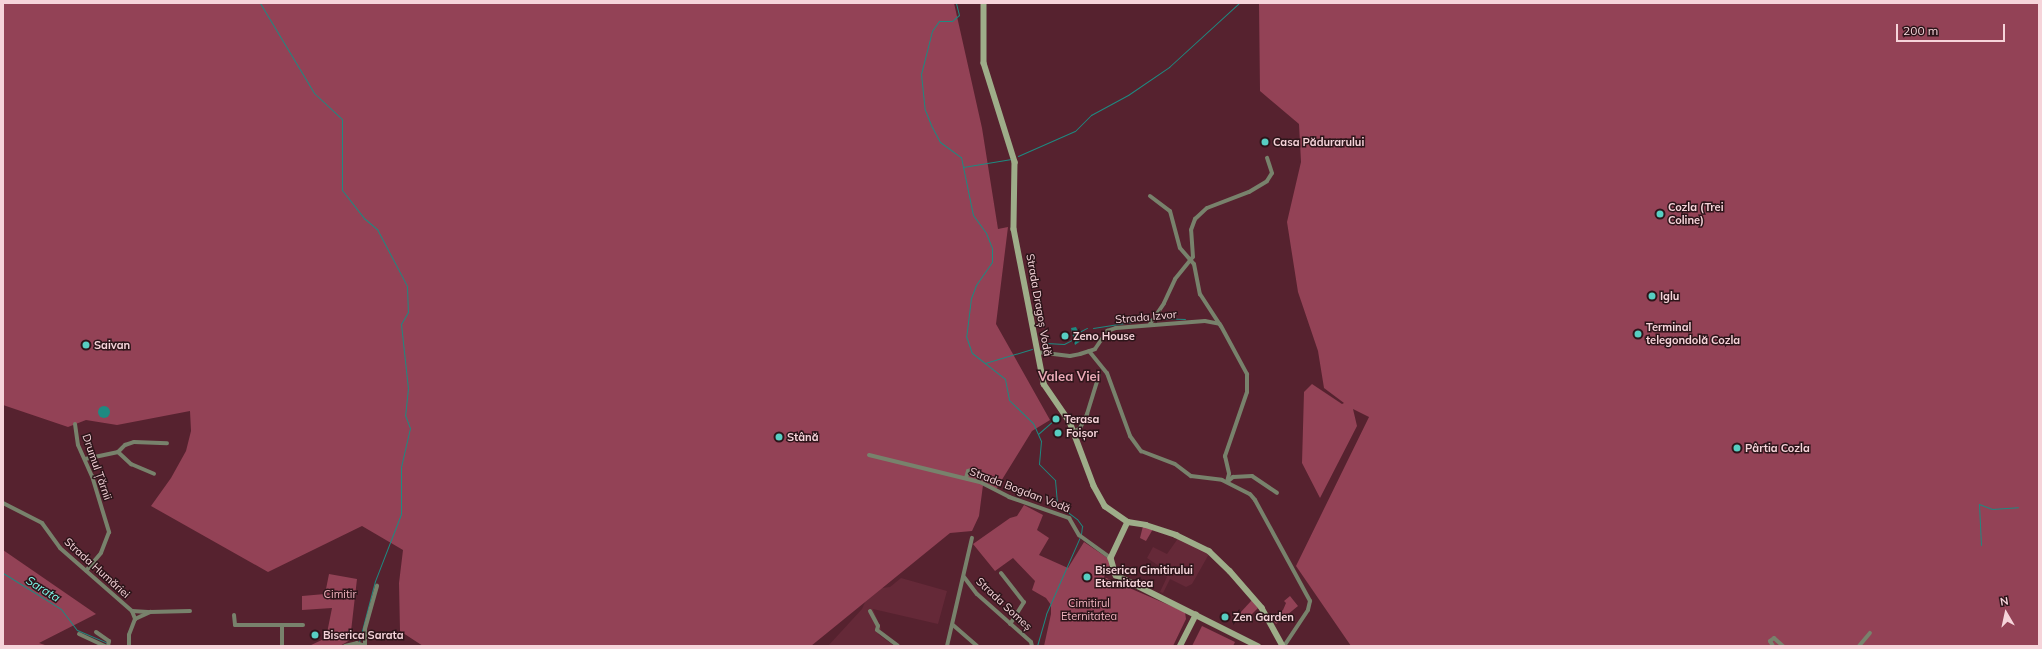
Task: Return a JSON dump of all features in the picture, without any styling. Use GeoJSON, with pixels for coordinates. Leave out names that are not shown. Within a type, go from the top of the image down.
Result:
{"type":"FeatureCollection","features":[{"type":"Feature","properties":{"kind":"street","name":"Strada Dragoș Vodă"},"geometry":{"type":"LineString","coordinates":[[984,3],[984,63],[1015,162],[1014,230],[1036,352],[1044,384],[1074,432],[1102,502],[1128,522],[1165,531],[1198,544],[1209,551],[1230,570],[1262,608],[1284,646]]}},
{"type":"Feature","properties":{"kind":"street"},"geometry":{"type":"LineString","coordinates":[[1150,324],[1164,303],[1175,279],[1193,257],[1191,230],[1195,219],[1207,208],[1249,192],[1267,181],[1272,173],[1267,158]]}},
{"type":"Feature","properties":{"kind":"street"},"geometry":{"type":"LineString","coordinates":[[1150,196],[1170,211],[1180,248],[1195,269],[1200,294],[1220,324],[1242,363],[1248,381],[1247,392],[1225,456],[1229,474],[1227,482]]}},
{"type":"Feature","properties":{"kind":"street","name":"Strada Izvor"},"geometry":{"type":"LineString","coordinates":[[1036,352],[1070,356],[1089,351],[1095,349],[1111,329],[1150,324],[1205,321],[1220,324]]}},
{"type":"Feature","properties":{"kind":"street"},"geometry":{"type":"LineString","coordinates":[[1089,351],[1107,373],[1130,436],[1141,451],[1175,464],[1191,476],[1227,482],[1250,494],[1255,500],[1310,601],[1308,610],[1284,646]]}},
{"type":"Feature","properties":{"kind":"street"},"geometry":{"type":"LineString","coordinates":[[1074,432],[1080,428],[1087,414],[1099,375]]}},
{"type":"Feature","properties":{"kind":"street","name":"Drumul Țărnii"},"geometry":{"type":"LineString","coordinates":[[75,424],[78,445],[85,458],[95,484],[109,532],[108,538],[101,553],[86,570]]}},
{"type":"Feature","properties":{"kind":"street"},"geometry":{"type":"LineString","coordinates":[[85,458],[118,452],[125,445],[134,442],[167,443]]}},
{"type":"Feature","properties":{"kind":"street"},"geometry":{"type":"LineString","coordinates":[[118,452],[131,464],[154,474]]}},
{"type":"Feature","properties":{"kind":"street","name":"Strada Bogdan Vodă"},"geometry":{"type":"LineString","coordinates":[[869,456],[966,478],[1069,518],[1079,535],[1111,558]]}},
{"type":"Feature","properties":{"kind":"street"},"geometry":{"type":"LineString","coordinates":[[966,478],[968,471],[972,470]]}},
{"type":"Feature","properties":{"kind":"street"},"geometry":{"type":"LineString","coordinates":[[1227,482],[1233,477],[1252,476],[1276,493]]}},
{"type":"Feature","properties":{"kind":"street","name":"Strada Humăriei"},"geometry":{"type":"LineString","coordinates":[[3,503],[42,522],[60,548],[132,611],[135,619]]}},
{"type":"Feature","properties":{"kind":"street"},"geometry":{"type":"LineString","coordinates":[[1128,522],[1111,558],[1113,568],[1120,578],[1258,646]]}},
{"type":"Feature","properties":{"kind":"street"},"geometry":{"type":"LineString","coordinates":[[947,646],[972,538]]}},
{"type":"Feature","properties":{"kind":"street"},"geometry":{"type":"LineString","coordinates":[[1001,572],[1024,602],[1010,624]]}},
{"type":"Feature","properties":{"kind":"street","name":"Strada Someș"},"geometry":{"type":"LineString","coordinates":[[964,577],[977,594],[1033,645]]}},
{"type":"Feature","properties":{"kind":"street"},"geometry":{"type":"LineString","coordinates":[[345,646],[362,645],[377,586]]}},
{"type":"Feature","properties":{"kind":"street"},"geometry":{"type":"LineString","coordinates":[[132,611],[190,611]]}},
{"type":"Feature","properties":{"kind":"street"},"geometry":{"type":"LineString","coordinates":[[870,611],[878,626],[877,630],[898,646]]}},
{"type":"Feature","properties":{"kind":"street"},"geometry":{"type":"LineString","coordinates":[[129,646],[129,635],[135,619],[150,612]]}},
{"type":"Feature","properties":{"kind":"street"},"geometry":{"type":"LineString","coordinates":[[234,615],[235,625],[303,625]]}},
{"type":"Feature","properties":{"kind":"street"},"geometry":{"type":"LineString","coordinates":[[1180,646],[1196,615]]}},
{"type":"Feature","properties":{"kind":"street"},"geometry":{"type":"LineString","coordinates":[[282,625],[282,646]]}},
{"type":"Feature","properties":{"kind":"street"},"geometry":{"type":"LineString","coordinates":[[953,625],[977,646]]}},
{"type":"Feature","properties":{"kind":"street"},"geometry":{"type":"LineString","coordinates":[[96,632],[107,645]]}},
{"type":"Feature","properties":{"kind":"street"},"geometry":{"type":"LineString","coordinates":[[1859,646],[1870,633]]}},
{"type":"Feature","properties":{"kind":"street"},"geometry":{"type":"LineString","coordinates":[[79,634],[107,645]]}},
{"type":"Feature","properties":{"kind":"street"},"geometry":{"type":"LineString","coordinates":[[1773,646],[1770,641],[1774,638],[1783,646]]}},
{"type":"Feature","properties":{"kind":"shaded area"},"geometry":{"type":"Polygon","coordinates":[[[1179,537],[1209,554],[1192,584],[1186,587],[1170,579],[1163,593],[1160,592],[1167,577],[1159,573],[1162,568],[1147,558],[1153,547],[1167,554],[1179,537]]]}},
{"type":"Feature","properties":{"kind":"shaded area"},"geometry":{"type":"Polygon","coordinates":[[[901,578],[947,591],[938,624],[873,609],[881,629],[878,634],[894,646],[828,646],[862,609],[869,593],[874,589],[890,587],[901,578]]]}},
{"type":"Feature","properties":{"kind":"green space"},"geometry":{"type":"Polygon","coordinates":[[[3,3],[954,3],[982,128],[998,229],[1008,227],[996,324],[1050,420],[1032,431],[995,491],[983,485],[979,516],[972,531],[950,533],[811,646],[423,646],[400,631],[399,583],[403,550],[362,526],[268,572],[151,506],[171,478],[186,451],[191,431],[190,411],[117,425],[86,420],[68,427],[3,405],[3,3]]]}},
{"type":"Feature","properties":{"kind":"green space"},"geometry":{"type":"Polygon","coordinates":[[[1259,3],[2039,3],[2039,646],[1351,646],[1296,566],[1369,417],[1353,409],[1357,426],[1320,498],[1302,463],[1304,392],[1312,384],[1342,404],[1344,403],[1324,388],[1318,351],[1298,292],[1287,222],[1301,162],[1299,124],[1260,91],[1259,3]]]}},
{"type":"Feature","properties":{"kind":"green space","name":"Cimitirul Eternitatea"},"geometry":{"type":"Polygon","coordinates":[[[1024,505],[1043,515],[1037,530],[1049,538],[1039,555],[1068,568],[1084,542],[1109,559],[1111,563],[1104,577],[1185,612],[1186,619],[1173,646],[1044,646],[1051,614],[1051,605],[1046,598],[1032,590],[1035,581],[1013,558],[995,571],[973,544],[1010,518],[1017,516],[1024,505]]]}},
{"type":"Feature","properties":{"kind":"green space"},"geometry":{"type":"Polygon","coordinates":[[[1143,526],[1153,529],[1146,541],[1140,538],[1143,526]]]}},
{"type":"Feature","properties":{"kind":"green space"},"geometry":{"type":"Polygon","coordinates":[[[3,550],[96,614],[39,643],[48,646],[3,646],[3,550]]]}},
{"type":"Feature","properties":{"kind":"green space","name":"Cimitir"},"geometry":{"type":"Polygon","coordinates":[[[329,574],[357,579],[350,640],[340,646],[309,646],[326,638],[332,608],[302,610],[302,596],[325,594],[329,574]]]}},
{"type":"Feature","properties":{"kind":"green space"},"geometry":{"type":"Polygon","coordinates":[[[1290,596],[1298,606],[1276,624],[1272,618],[1283,610],[1286,603],[1284,601],[1290,596]]]}},
{"type":"Feature","properties":{"kind":"green space"},"geometry":{"type":"Polygon","coordinates":[[[1252,600],[1258,608],[1247,619],[1240,613],[1252,600]]]}},
{"type":"Feature","properties":{"kind":"green space"},"geometry":{"type":"Polygon","coordinates":[[[1202,626],[1235,642],[1233,646],[1192,646],[1202,626]]]}},
{"type":"Feature","properties":{"kind":"water"},"geometry":{"type":"Polygon","coordinates":[[[1076,327],[1082,340],[1075,345],[1071,328],[1076,327]]]}},
{"type":"Feature","properties":{"kind":"water"},"geometry":{"type":"Polygon","coordinates":[[[104,406],[108,408],[110,412],[108,416],[104,418],[100,416],[98,412],[100,408],[104,406]]]}},
{"type":"Feature","properties":{"kind":"waterway"},"geometry":{"type":"LineString","coordinates":[[260,3],[314,93],[342,119],[342,190],[365,219],[377,229],[407,286],[408,312],[401,324],[408,388],[405,415],[410,428],[401,467],[401,514],[375,581],[359,642]]}},
{"type":"Feature","properties":{"kind":"waterway"},"geometry":{"type":"LineString","coordinates":[[956,3],[959,15],[952,21],[939,21],[932,31],[921,74],[925,110],[940,142],[961,157],[973,215],[986,233],[992,248],[992,262],[976,285],[971,298],[966,336],[972,353],[1005,379],[1009,400],[1033,423],[1041,441],[1039,464],[1055,480],[1057,504],[1077,519],[1082,526],[1081,534]]}},
{"type":"Feature","properties":{"kind":"waterway"},"geometry":{"type":"LineString","coordinates":[[1018,156],[1075,131],[1091,115],[1128,95],[1169,67],[1239,3]]}},
{"type":"Feature","properties":{"kind":"waterway"},"geometry":{"type":"LineString","coordinates":[[963,167],[1011,159]]}},
{"type":"Feature","properties":{"kind":"waterway"},"geometry":{"type":"LineString","coordinates":[[1156,318],[1185,319]]}},
{"type":"Feature","properties":{"kind":"waterway"},"geometry":{"type":"LineString","coordinates":[[1093,328],[1150,319]]}},
{"type":"Feature","properties":{"kind":"waterway"},"geometry":{"type":"LineString","coordinates":[[1079,332],[1087,328]]}},
{"type":"Feature","properties":{"kind":"waterway"},"geometry":{"type":"LineString","coordinates":[[1041,347],[1046,343],[1064,344],[1072,340]]}},
{"type":"Feature","properties":{"kind":"waterway"},"geometry":{"type":"LineString","coordinates":[[985,363],[1032,349]]}},
{"type":"Feature","properties":{"kind":"waterway"},"geometry":{"type":"LineString","coordinates":[[1038,434],[1052,422]]}},
{"type":"Feature","properties":{"kind":"waterway"},"geometry":{"type":"LineString","coordinates":[[1981,545],[1979,504],[1992,509],[2018,507]]}},
{"type":"Feature","properties":{"kind":"waterway"},"geometry":{"type":"LineString","coordinates":[[1037,646],[1046,614],[1080,537]]}},
{"type":"Feature","properties":{"kind":"waterway","name":"Sarata"},"geometry":{"type":"LineString","coordinates":[[3,573],[61,609],[77,630],[107,643]]}},
{"type":"Feature","properties":{"kind":"place","name":"Casa Pădurarului"},"geometry":{"type":"Point","coordinates":[1265,142]}},
{"type":"Feature","properties":{"kind":"place","name":"Cozla (Trei Coline)"},"geometry":{"type":"Point","coordinates":[1660,214]}},
{"type":"Feature","properties":{"kind":"place","name":"Iglu"},"geometry":{"type":"Point","coordinates":[1652,296]}},
{"type":"Feature","properties":{"kind":"place","name":"Terminal telegondolă Cozla"},"geometry":{"type":"Point","coordinates":[1638,334]}},
{"type":"Feature","properties":{"kind":"place","name":"Zeno House"},"geometry":{"type":"Point","coordinates":[1065,336]}},
{"type":"Feature","properties":{"kind":"place","name":"Saivan"},"geometry":{"type":"Point","coordinates":[86,345]}},
{"type":"Feature","properties":{"kind":"place","name":"Terasa"},"geometry":{"type":"Point","coordinates":[1056,419]}},
{"type":"Feature","properties":{"kind":"place","name":"Foișor"},"geometry":{"type":"Point","coordinates":[1058,433]}},
{"type":"Feature","properties":{"kind":"place","name":"Stână"},"geometry":{"type":"Point","coordinates":[779,437]}},
{"type":"Feature","properties":{"kind":"place","name":"Pârtia Cozla"},"geometry":{"type":"Point","coordinates":[1737,448]}},
{"type":"Feature","properties":{"kind":"place","name":"Biserica Cimitirului Eternitatea"},"geometry":{"type":"Point","coordinates":[1087,577]}},
{"type":"Feature","properties":{"kind":"place","name":"Zen Garden"},"geometry":{"type":"Point","coordinates":[1225,617]}},
{"type":"Feature","properties":{"kind":"place","name":"Biserica Sarata"},"geometry":{"type":"Point","coordinates":[315,635]}},
{"type":"Feature","properties":{"kind":"district","name":"Valea Viei"},"geometry":{"type":"Point","coordinates":[1069,376]}}]}
